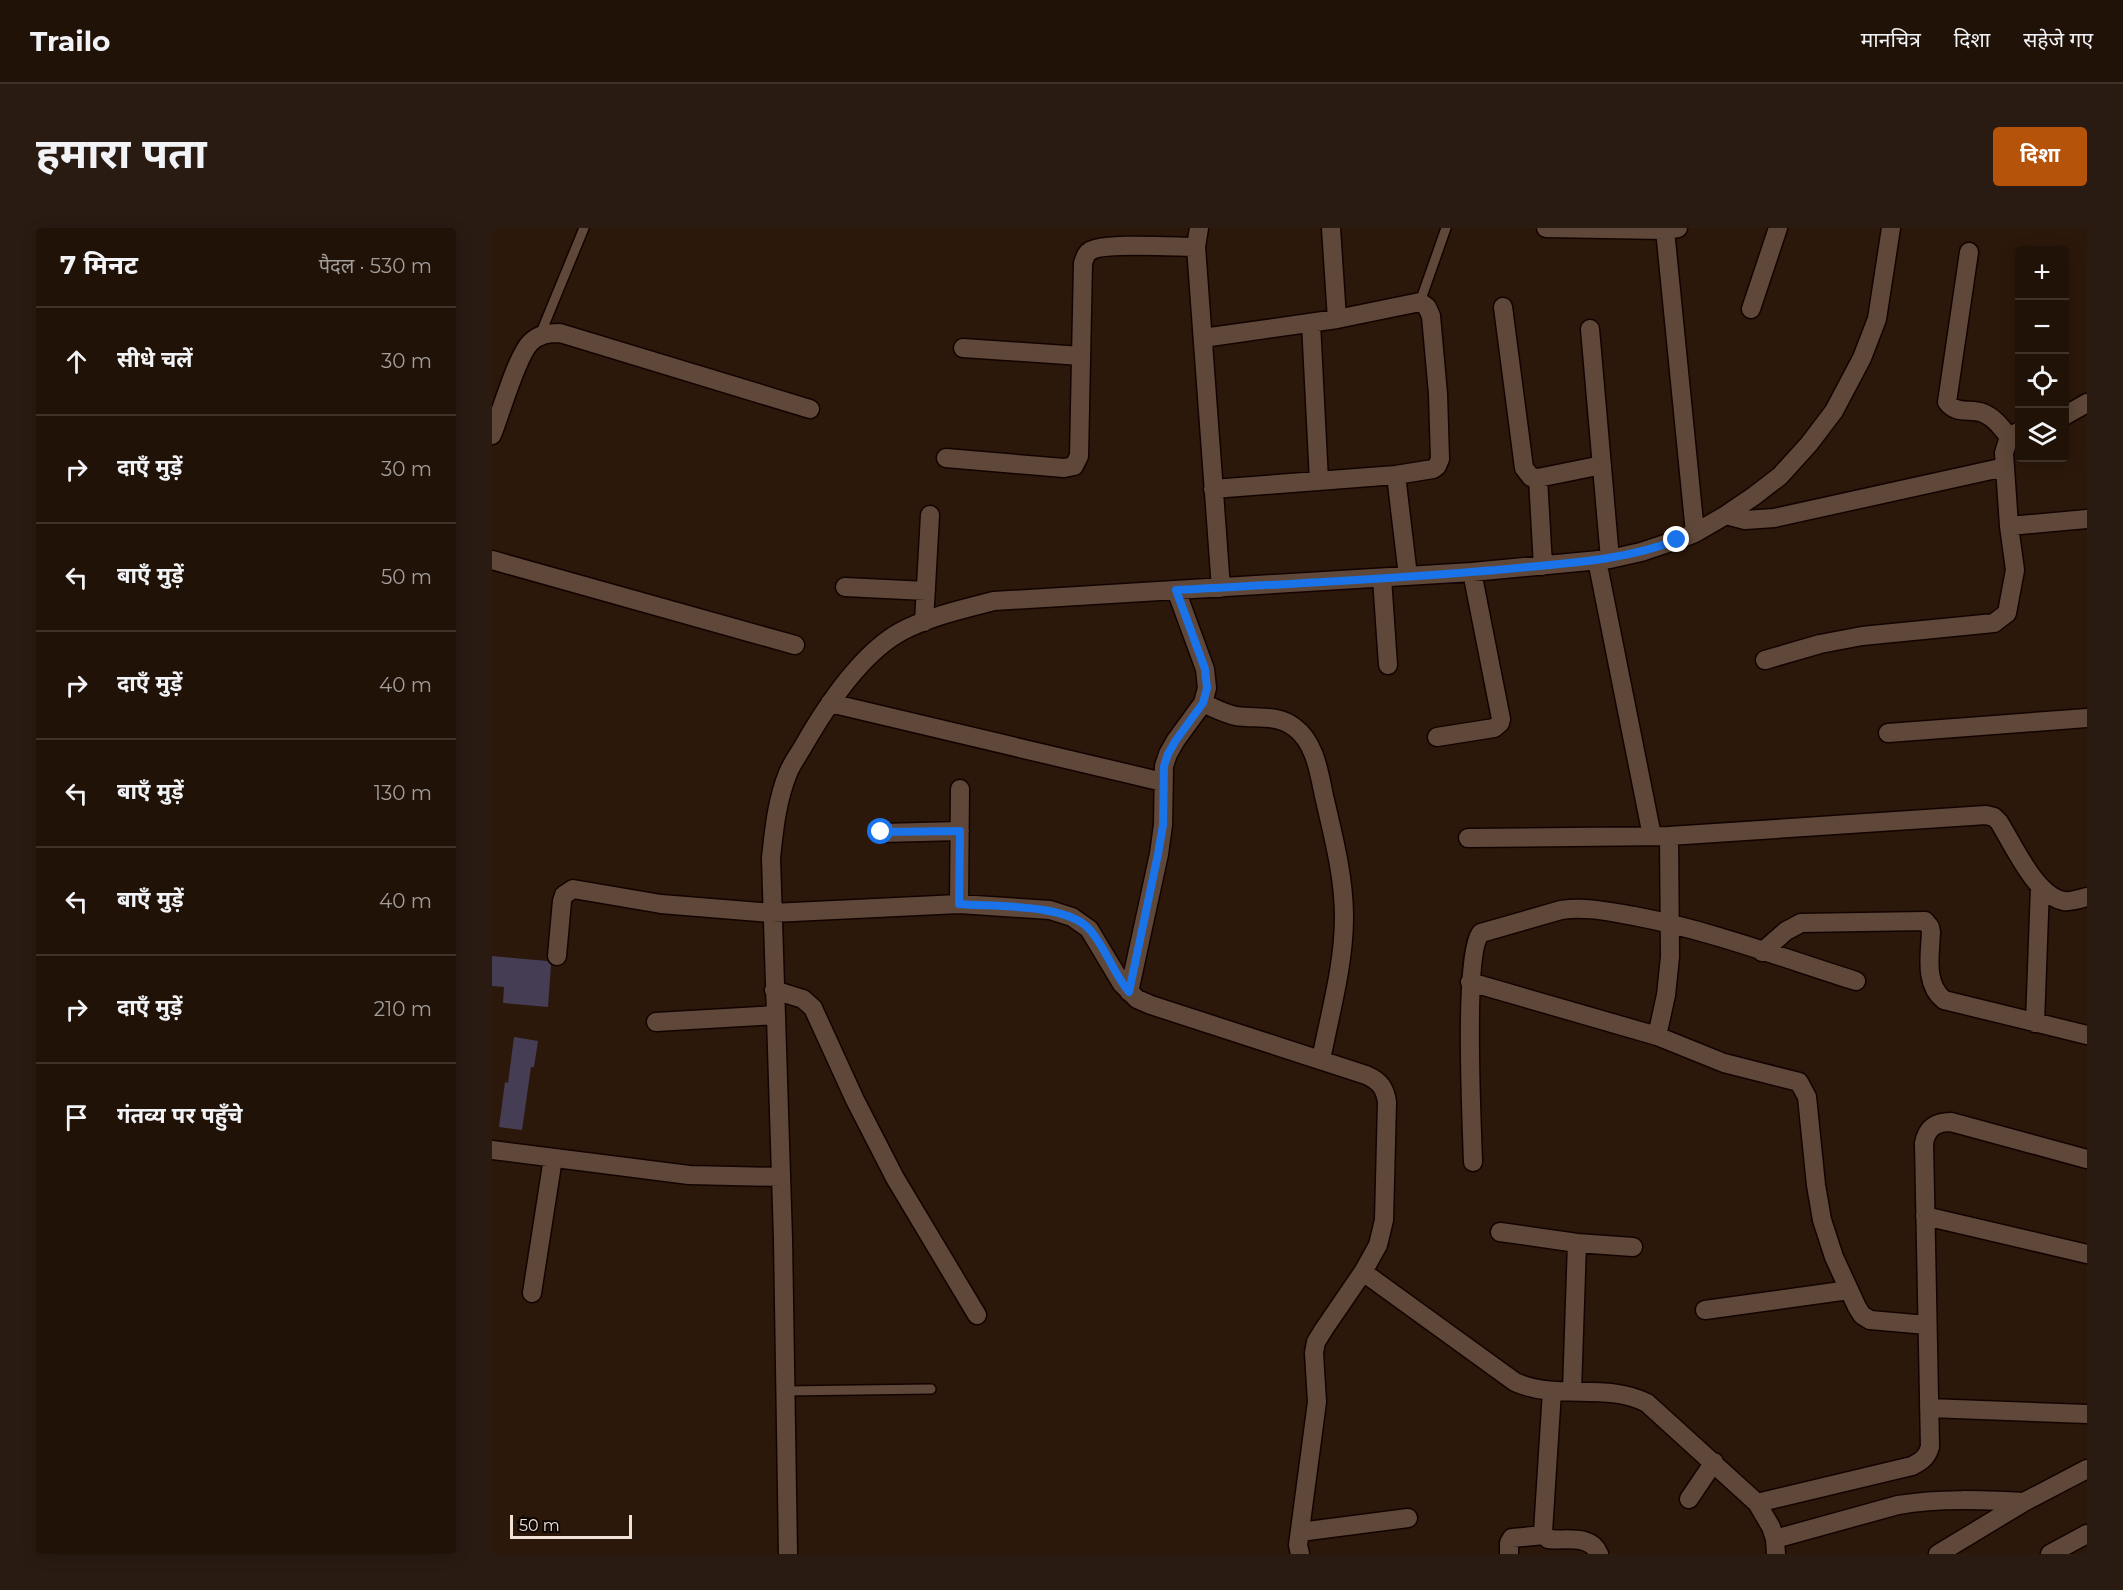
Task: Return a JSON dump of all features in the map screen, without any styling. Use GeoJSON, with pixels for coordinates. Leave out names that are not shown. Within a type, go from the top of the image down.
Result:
{"type":"FeatureCollection","features":[{"type":"Feature","properties":{"kind":"street"},"geometry":{"type":"LineString","coordinates":[[1199,228],[1196,246],[1221,588]]}},
{"type":"Feature","properties":{"kind":"street"},"geometry":{"type":"LineString","coordinates":[[1331,228],[1337,319]]}},
{"type":"Feature","properties":{"kind":"street"},"geometry":{"type":"LineString","coordinates":[[1546,228],[1671,229],[1695,533]]}},
{"type":"Feature","properties":{"kind":"street"},"geometry":{"type":"LineString","coordinates":[[1751,309],[1778,228]]}},
{"type":"Feature","properties":{"kind":"street"},"geometry":{"type":"LineString","coordinates":[[788,1554],[781,1177],[771,858],[775,817],[788,772],[830,703],[882,645],[902,632],[946,613],[994,602],[1543,566],[1603,560],[1661,546],[1695,533],[1754,496],[1780,476],[1809,444],[1834,411],[1862,358],[1877,319],[1891,228]]}},
{"type":"Feature","properties":{"kind":"street"},"geometry":{"type":"LineString","coordinates":[[946,458],[1064,468],[1074,466],[1079,456],[1083,263],[1090,251],[1105,247],[1196,246]]}},
{"type":"Feature","properties":{"kind":"street"},"geometry":{"type":"LineString","coordinates":[[1765,660],[1820,644],[1862,636],[1994,622],[2007,614],[2014,577],[2004,453],[2014,434],[1983,412],[1954,410],[1947,402],[1970,252]]}},
{"type":"Feature","properties":{"kind":"street"},"geometry":{"type":"LineString","coordinates":[[1203,338],[1337,319],[1420,302],[1427,307],[1431,316],[1438,394],[1440,459],[1433,469],[1396,475],[1213,489]]}},
{"type":"Feature","properties":{"kind":"street"},"geometry":{"type":"LineString","coordinates":[[1503,307],[1524,468],[1532,477],[1539,478],[1602,465]]}},
{"type":"Feature","properties":{"kind":"street"},"geometry":{"type":"LineString","coordinates":[[1311,322],[1319,481]]}},
{"type":"Feature","properties":{"kind":"street"},"geometry":{"type":"LineString","coordinates":[[1590,329],[1602,465],[1603,560],[1660,836],[1670,923],[1668,976],[1657,1036]]}},
{"type":"Feature","properties":{"kind":"street"},"geometry":{"type":"LineString","coordinates":[[492,435],[524,350],[540,335],[548,333],[560,333],[810,409]]}},
{"type":"Feature","properties":{"kind":"street"},"geometry":{"type":"LineString","coordinates":[[963,348],[1081,356]]}},
{"type":"Feature","properties":{"kind":"street"},"geometry":{"type":"LineString","coordinates":[[2069,413],[2087,403]]}},
{"type":"Feature","properties":{"kind":"street"},"geometry":{"type":"LineString","coordinates":[[1725,515],[1745,520],[1774,518],[2006,467]]}},
{"type":"Feature","properties":{"kind":"street"},"geometry":{"type":"LineString","coordinates":[[1396,475],[1408,576]]}},
{"type":"Feature","properties":{"kind":"street"},"geometry":{"type":"LineString","coordinates":[[1539,478],[1543,566]]}},
{"type":"Feature","properties":{"kind":"street"},"geometry":{"type":"LineString","coordinates":[[924,622],[930,515]]}},
{"type":"Feature","properties":{"kind":"street"},"geometry":{"type":"LineString","coordinates":[[2009,526],[2087,519]]}},
{"type":"Feature","properties":{"kind":"street"},"geometry":{"type":"LineString","coordinates":[[492,560],[795,645]]}},
{"type":"Feature","properties":{"kind":"street"},"geometry":{"type":"LineString","coordinates":[[1437,737],[1494,728],[1501,719],[1472,572]]}},
{"type":"Feature","properties":{"kind":"street"},"geometry":{"type":"LineString","coordinates":[[1382,578],[1388,665]]}},
{"type":"Feature","properties":{"kind":"street"},"geometry":{"type":"LineString","coordinates":[[845,587],[926,591]]}},
{"type":"Feature","properties":{"kind":"street"},"geometry":{"type":"LineString","coordinates":[[1129,992],[1163,825],[1164,766],[1168,754],[1203,703],[1207,688],[1205,669],[1176,590]]}},
{"type":"Feature","properties":{"kind":"street"},"geometry":{"type":"LineString","coordinates":[[830,703],[1163,782]]}},
{"type":"Feature","properties":{"kind":"street"},"geometry":{"type":"LineString","coordinates":[[1203,703],[1227,714],[1281,720],[1294,727],[1304,736],[1318,769],[1336,852],[1344,916],[1341,964],[1321,1060]]}},
{"type":"Feature","properties":{"kind":"street"},"geometry":{"type":"LineString","coordinates":[[1888,733],[2087,718]]}},
{"type":"Feature","properties":{"kind":"street"},"geometry":{"type":"LineString","coordinates":[[959,904],[960,789]]}},
{"type":"Feature","properties":{"kind":"street"},"geometry":{"type":"LineString","coordinates":[[1468,838],[1660,836],[1986,815],[1994,817],[1999,822],[2040,887],[2063,901],[2087,897]]}},
{"type":"Feature","properties":{"kind":"street"},"geometry":{"type":"LineString","coordinates":[[881,832],[960,831]]}},
{"type":"Feature","properties":{"kind":"street"},"geometry":{"type":"LineString","coordinates":[[2035,1023],[2040,887]]}},
{"type":"Feature","properties":{"kind":"street"},"geometry":{"type":"LineString","coordinates":[[557,956],[562,901],[564,895],[573,889],[661,904],[772,913],[959,904],[1050,910],[1072,917],[1089,929],[1112,969],[1137,999],[1375,1079],[1386,1092],[1387,1102],[1384,1220],[1378,1245],[1363,1272],[1316,1342],[1314,1363],[1317,1401],[1298,1545],[1300,1554]]}},
{"type":"Feature","properties":{"kind":"street"},"geometry":{"type":"LineString","coordinates":[[1473,1162],[1470,982],[1477,937],[1486,931],[1573,908],[1598,909],[1670,923],[1856,981]]}},
{"type":"Feature","properties":{"kind":"street"},"geometry":{"type":"LineString","coordinates":[[1762,951],[1786,931],[1801,923],[1925,921],[1930,927],[1930,980],[1936,994],[1944,1000],[2087,1035]]}},
{"type":"Feature","properties":{"kind":"street"},"geometry":{"type":"LineString","coordinates":[[1470,982],[1657,1036],[1724,1063],[1793,1079],[1803,1086],[1807,1097],[1822,1220],[1834,1257],[1849,1290],[1862,1315],[1870,1320],[1927,1325]]}},
{"type":"Feature","properties":{"kind":"street"},"geometry":{"type":"LineString","coordinates":[[774,990],[803,999],[813,1008],[855,1100],[895,1178],[977,1315]]}},
{"type":"Feature","properties":{"kind":"street"},"geometry":{"type":"LineString","coordinates":[[656,1022],[775,1015]]}},
{"type":"Feature","properties":{"kind":"street"},"geometry":{"type":"LineString","coordinates":[[1757,1503],[1919,1463],[1928,1455],[1930,1447],[1924,1143],[1930,1128],[1936,1124],[1951,1122],[2087,1159]]}},
{"type":"Feature","properties":{"kind":"street"},"geometry":{"type":"LineString","coordinates":[[492,1150],[689,1174],[781,1177]]}},
{"type":"Feature","properties":{"kind":"street"},"geometry":{"type":"LineString","coordinates":[[532,1293],[553,1158]]}},
{"type":"Feature","properties":{"kind":"street"},"geometry":{"type":"LineString","coordinates":[[1925,1216],[2087,1254]]}},
{"type":"Feature","properties":{"kind":"street"},"geometry":{"type":"LineString","coordinates":[[1500,1232],[1577,1243],[1633,1247]]}},
{"type":"Feature","properties":{"kind":"street"},"geometry":{"type":"LineString","coordinates":[[1572,1391],[1577,1243]]}},
{"type":"Feature","properties":{"kind":"street"},"geometry":{"type":"LineString","coordinates":[[1363,1272],[1515,1382],[1526,1387],[1552,1390],[1617,1393],[1647,1402],[1757,1503],[1768,1521],[1775,1546],[1898,1505],[1919,1501],[1968,1499],[2024,1502]]}},
{"type":"Feature","properties":{"kind":"street"},"geometry":{"type":"LineString","coordinates":[[1705,1310],[1849,1290]]}},
{"type":"Feature","properties":{"kind":"street"},"geometry":{"type":"LineString","coordinates":[[1552,1390],[1542,1528],[1544,1535],[1552,1540],[1589,1541],[1596,1547],[1599,1554]]}},
{"type":"Feature","properties":{"kind":"street"},"geometry":{"type":"LineString","coordinates":[[1929,1408],[2087,1414]]}},
{"type":"Feature","properties":{"kind":"street"},"geometry":{"type":"LineString","coordinates":[[1689,1499],[1714,1462]]}},
{"type":"Feature","properties":{"kind":"street"},"geometry":{"type":"LineString","coordinates":[[1938,1554],[2024,1502],[2087,1469]]}},
{"type":"Feature","properties":{"kind":"street"},"geometry":{"type":"LineString","coordinates":[[1300,1532],[1408,1518]]}},
{"type":"Feature","properties":{"kind":"street"},"geometry":{"type":"LineString","coordinates":[[2055,1553],[2087,1534]]}},
{"type":"Feature","properties":{"kind":"street"},"geometry":{"type":"LineString","coordinates":[[1509,1554],[1509,1543],[1515,1537],[1544,1535]]}},
{"type":"Feature","properties":{"kind":"lane"},"geometry":{"type":"LineString","coordinates":[[540,335],[584,228]]}},
{"type":"Feature","properties":{"kind":"lane"},"geometry":{"type":"LineString","coordinates":[[1420,302],[1446,228]]}},
{"type":"Feature","properties":{"kind":"lane"},"geometry":{"type":"LineString","coordinates":[[785,1391],[931,1389]]}},
{"type":"Feature","properties":{"kind":"building"},"geometry":{"type":"Polygon","coordinates":[[[492,956],[547,961],[551,965],[548,1007],[503,1003],[504,987],[492,986],[492,956]]]}},
{"type":"Feature","properties":{"kind":"building"},"geometry":{"type":"Polygon","coordinates":[[[514,1037],[538,1041],[534,1067],[531,1067],[522,1130],[499,1127],[514,1037]]]}},
{"type":"Feature","properties":{"kind":"route"},"geometry":{"type":"LineString","coordinates":[[881,832],[960,831],[959,904],[1050,910],[1072,917],[1089,929],[1112,969],[1129,992],[1163,825],[1164,766],[1176,740],[1203,703],[1208,680],[1176,590],[1472,572],[1610,559],[1677,540]]}}]}
